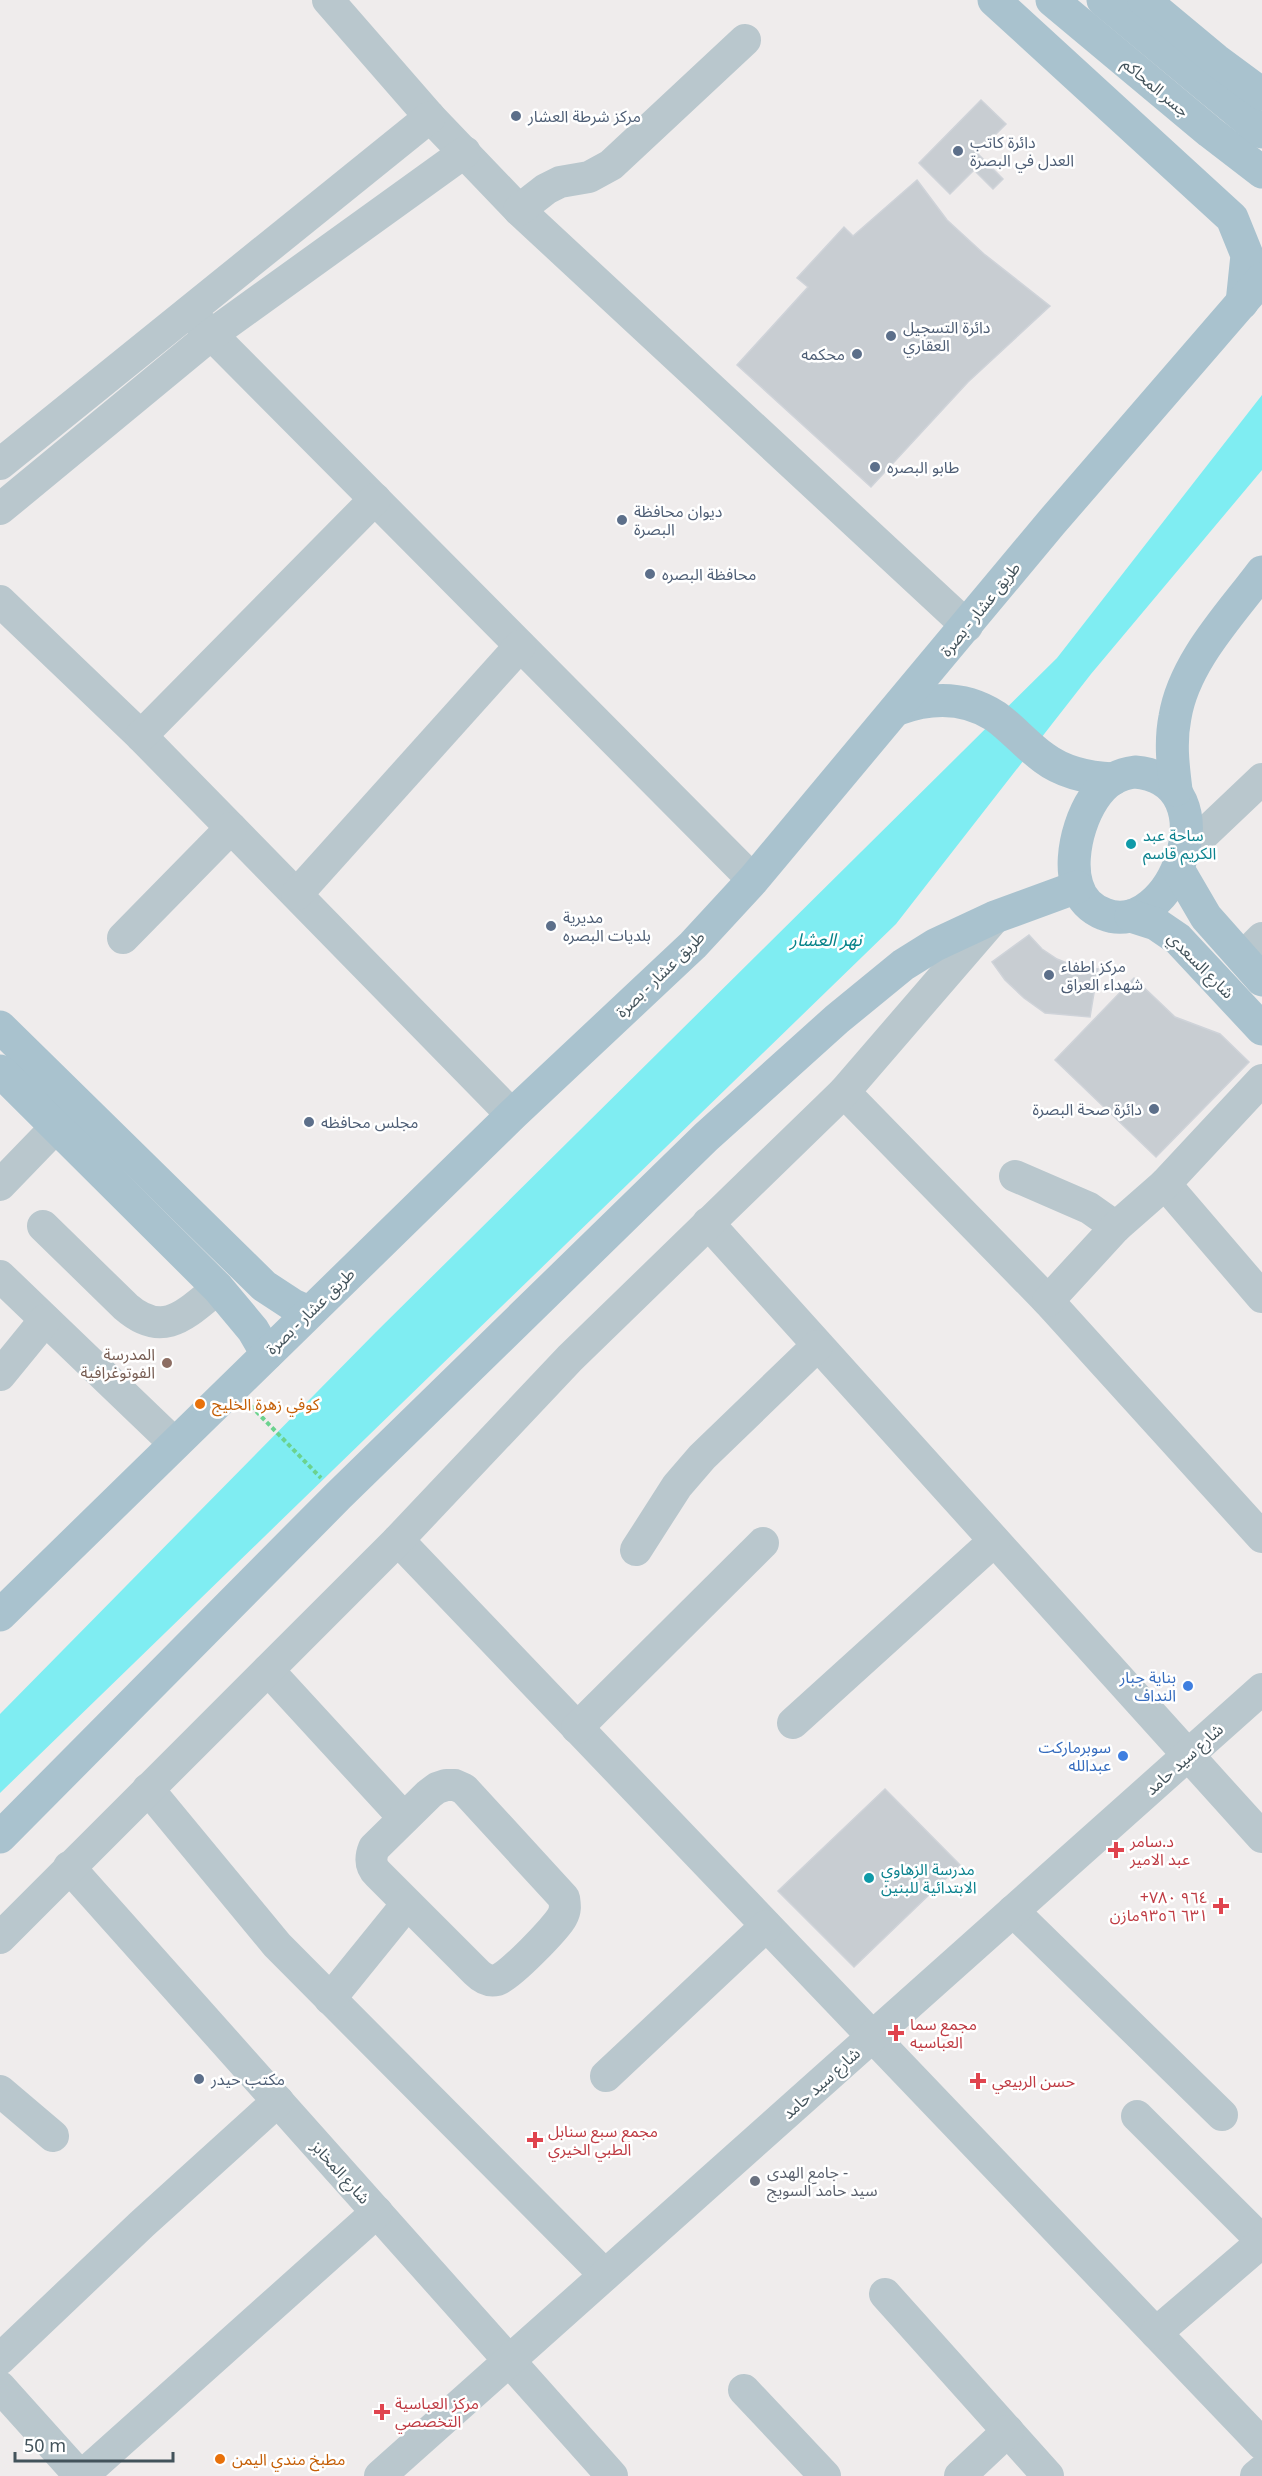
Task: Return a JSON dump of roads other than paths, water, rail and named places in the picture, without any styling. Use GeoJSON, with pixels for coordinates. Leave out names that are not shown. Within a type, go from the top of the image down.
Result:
{"type":"FeatureCollection","features":[{"type":"Feature","properties":{"kind":"main road"},"geometry":{"type":"LineString","coordinates":[[994,0],[1233,218],[1247,255],[1252,291]]}},
{"type":"Feature","properties":{"kind":"main road","name":"جسر المحاكم"},"geometry":{"type":"LineString","coordinates":[[1052,0],[1210,132],[1262,172]]}},
{"type":"Feature","properties":{"kind":"main road","name":"جسر المحاكم"},"geometry":{"type":"LineString","coordinates":[[1103,0],[1262,132]]}},
{"type":"Feature","properties":{"kind":"main road"},"geometry":{"type":"LineString","coordinates":[[1144,0],[1216,60],[1262,94]]}},
{"type":"Feature","properties":{"kind":"main road","name":"طريق عشار - بصرة"},"geometry":{"type":"LineString","coordinates":[[2,1608],[175,1444],[512,1115],[693,945],[753,880],[1051,523],[1252,291]]}},
{"type":"Feature","properties":{"kind":"main road"},"geometry":{"type":"LineString","coordinates":[[1113,779],[1097,795],[1080,828],[1074,860],[1077,887],[1089,905],[1098,912],[1109,916],[1131,916],[1150,906],[1161,895],[1180,861],[1185,810],[1176,790],[1171,753],[1175,716],[1186,680],[1206,648],[1262,572]]}},
{"type":"Feature","properties":{"kind":"main road"},"geometry":{"type":"LineString","coordinates":[[898,709],[917,702],[948,700],[977,706],[995,716],[1044,759],[1084,776],[1113,779],[1135,772],[1147,773],[1168,782],[1176,790]]}},
{"type":"Feature","properties":{"kind":"main road","name":"شارع السعدي"},"geometry":{"type":"LineString","coordinates":[[1180,861],[1206,916],[1255,959]]}},
{"type":"Feature","properties":{"kind":"main road"},"geometry":{"type":"LineString","coordinates":[[0,1837],[338,1496],[706,1137],[837,1019],[903,965],[935,945],[994,917],[1077,887]]}},
{"type":"Feature","properties":{"kind":"main road","name":"شارع السعدي"},"geometry":{"type":"LineString","coordinates":[[1131,916],[1156,924],[1178,939],[1262,1029]]}},
{"type":"Feature","properties":{"kind":"main road"},"geometry":{"type":"LineString","coordinates":[[0,1027],[264,1286],[293,1305],[309,1312]]}},
{"type":"Feature","properties":{"kind":"main road"},"geometry":{"type":"LineString","coordinates":[[0,1071],[218,1288],[253,1330],[267,1353]]}},
{"type":"Feature","properties":{"kind":"street"},"geometry":{"type":"LineString","coordinates":[[328,0],[430,117],[519,210],[967,626]]}},
{"type":"Feature","properties":{"kind":"street"},"geometry":{"type":"LineString","coordinates":[[519,210],[546,189],[561,182],[589,177],[611,165],[744,40]]}},
{"type":"Feature","properties":{"kind":"street"},"geometry":{"type":"LineString","coordinates":[[0,464],[430,117]]}},
{"type":"Feature","properties":{"kind":"street"},"geometry":{"type":"LineString","coordinates":[[0,510],[211,335],[465,152]]}},
{"type":"Feature","properties":{"kind":"street"},"geometry":{"type":"LineString","coordinates":[[189,312],[753,880]]}},
{"type":"Feature","properties":{"kind":"street"},"geometry":{"type":"LineString","coordinates":[[141,736],[375,499]]}},
{"type":"Feature","properties":{"kind":"street"},"geometry":{"type":"LineString","coordinates":[[0,601],[141,736],[512,1115]]}},
{"type":"Feature","properties":{"kind":"street"},"geometry":{"type":"LineString","coordinates":[[297,894],[520,646]]}},
{"type":"Feature","properties":{"kind":"street"},"geometry":{"type":"LineString","coordinates":[[1180,861],[1262,779]]}},
{"type":"Feature","properties":{"kind":"street"},"geometry":{"type":"LineString","coordinates":[[123,938],[231,828]]}},
{"type":"Feature","properties":{"kind":"street"},"geometry":{"type":"LineString","coordinates":[[0,1938],[398,1540],[570,1358],[844,1092],[994,917]]}},
{"type":"Feature","properties":{"kind":"street"},"geometry":{"type":"LineString","coordinates":[[1048,1301],[1116,1227],[1165,1184],[1262,1080]]}},
{"type":"Feature","properties":{"kind":"street"},"geometry":{"type":"LineString","coordinates":[[844,1092],[1048,1301],[1262,1537]]}},
{"type":"Feature","properties":{"kind":"street"},"geometry":{"type":"LineString","coordinates":[[0,1185],[57,1126]]}},
{"type":"Feature","properties":{"kind":"street"},"geometry":{"type":"LineString","coordinates":[[1016,1176],[1089,1208],[1116,1227]]}},
{"type":"Feature","properties":{"kind":"street"},"geometry":{"type":"LineString","coordinates":[[1165,1184],[1262,1297]]}},
{"type":"Feature","properties":{"kind":"street"},"geometry":{"type":"LineString","coordinates":[[708,1223],[1262,1837]]}},
{"type":"Feature","properties":{"kind":"street"},"geometry":{"type":"LineString","coordinates":[[43,1226],[137,1317],[151,1322],[165,1323],[179,1318],[218,1288]]}},
{"type":"Feature","properties":{"kind":"street"},"geometry":{"type":"LineString","coordinates":[[0,1276],[175,1444]]}},
{"type":"Feature","properties":{"kind":"street"},"geometry":{"type":"LineString","coordinates":[[0,1375],[45,1320]]}},
{"type":"Feature","properties":{"kind":"street"},"geometry":{"type":"LineString","coordinates":[[636,1550],[677,1486],[817,1346]]}},
{"type":"Feature","properties":{"kind":"street"},"geometry":{"type":"LineString","coordinates":[[398,1540],[1262,2444]]}},
{"type":"Feature","properties":{"kind":"street"},"geometry":{"type":"LineString","coordinates":[[793,1723],[994,1541]]}},
{"type":"Feature","properties":{"kind":"street"},"geometry":{"type":"LineString","coordinates":[[577,1728],[763,1543]]}},
{"type":"Feature","properties":{"kind":"street"},"geometry":{"type":"LineString","coordinates":[[268,1670],[404,1818]]}},
{"type":"Feature","properties":{"kind":"street","name":"شارع سيد حامد"},"geometry":{"type":"LineString","coordinates":[[392,2472],[605,2275],[1262,1689]]}},
{"type":"Feature","properties":{"kind":"street"},"geometry":{"type":"LineString","coordinates":[[455,1785],[464,1789],[559,1892],[565,1906],[559,1921],[510,1973],[496,1980],[482,1977],[407,1904],[374,1870],[371,1859],[374,1848],[437,1788],[455,1785]]}},
{"type":"Feature","properties":{"kind":"street"},"geometry":{"type":"LineString","coordinates":[[148,1790],[278,1945],[605,2275]]}},
{"type":"Feature","properties":{"kind":"street","name":"شارع المخابز"},"geometry":{"type":"LineString","coordinates":[[69,1867],[612,2476]]}},
{"type":"Feature","properties":{"kind":"street"},"geometry":{"type":"LineString","coordinates":[[330,1999],[407,1904]]}},
{"type":"Feature","properties":{"kind":"street"},"geometry":{"type":"LineString","coordinates":[[1013,1911],[1222,2115]]}},
{"type":"Feature","properties":{"kind":"street"},"geometry":{"type":"LineString","coordinates":[[606,2076],[766,1926]]}},
{"type":"Feature","properties":{"kind":"street"},"geometry":{"type":"LineString","coordinates":[[0,2091],[53,2136]]}},
{"type":"Feature","properties":{"kind":"street"},"geometry":{"type":"LineString","coordinates":[[0,2359],[142,2224],[278,2101]]}},
{"type":"Feature","properties":{"kind":"street"},"geometry":{"type":"LineString","coordinates":[[1137,2116],[1262,2242],[1156,2333]]}},
{"type":"Feature","properties":{"kind":"street"},"geometry":{"type":"LineString","coordinates":[[0,2387],[70,2473],[377,2212]]}},
{"type":"Feature","properties":{"kind":"street"},"geometry":{"type":"LineString","coordinates":[[885,2294],[1048,2476]]}},
{"type":"Feature","properties":{"kind":"street"},"geometry":{"type":"LineString","coordinates":[[744,2390],[825,2476]]}},
{"type":"Feature","properties":{"kind":"street"},"geometry":{"type":"LineString","coordinates":[[960,2476],[1008,2431]]}},
{"type":"Feature","properties":{"kind":"street"},"geometry":{"type":"LineString","coordinates":[[1256,2476],[1262,2471]]}},
{"type":"Feature","properties":{"kind":"water","name":"نهر العشار"},"geometry":{"type":"Polygon","coordinates":[[[1262,395],[1262,470],[1091,674],[896,924],[0,1793],[0,1714],[376,1332],[1057,658],[1262,395]]]}},
{"type":"Feature","properties":{"kind":"place","name":"مركز شرطة العشار"},"geometry":{"type":"Point","coordinates":[516,116]}},
{"type":"Feature","properties":{"kind":"place","name":"دائرة كاتب العدل في البصرة"},"geometry":{"type":"Point","coordinates":[958,151]}},
{"type":"Feature","properties":{"kind":"place","name":"دائرة التسجيل العقاري"},"geometry":{"type":"Point","coordinates":[891,336]}},
{"type":"Feature","properties":{"kind":"place","name":"محكمه"},"geometry":{"type":"Point","coordinates":[857,354]}},
{"type":"Feature","properties":{"kind":"place","name":"طابو البصره"},"geometry":{"type":"Point","coordinates":[875,467]}},
{"type":"Feature","properties":{"kind":"place","name":"ديوان محافظة البصرة"},"geometry":{"type":"Point","coordinates":[622,520]}},
{"type":"Feature","properties":{"kind":"place","name":"محافظة البصره"},"geometry":{"type":"Point","coordinates":[650,574]}},
{"type":"Feature","properties":{"kind":"place","name":"ساحة عبد الكريم قاسم"},"geometry":{"type":"Point","coordinates":[1131,844]}},
{"type":"Feature","properties":{"kind":"place","name":"مديرية بلديات البصره"},"geometry":{"type":"Point","coordinates":[551,926]}},
{"type":"Feature","properties":{"kind":"place","name":"مركز اطفاء شهداء العراق"},"geometry":{"type":"Point","coordinates":[1049,975]}},
{"type":"Feature","properties":{"kind":"place","name":"دائرة صحة البصرة"},"geometry":{"type":"Point","coordinates":[1154,1109]}},
{"type":"Feature","properties":{"kind":"place","name":"مجلس محافظه"},"geometry":{"type":"Point","coordinates":[309,1122]}},
{"type":"Feature","properties":{"kind":"place","name":"المدرسة الفوتوغرافية"},"geometry":{"type":"Point","coordinates":[167,1363]}},
{"type":"Feature","properties":{"kind":"place","name":"كوفي زهرة الخليج"},"geometry":{"type":"Point","coordinates":[200,1404]}},
{"type":"Feature","properties":{"kind":"place","name":"بناية جبار النداف"},"geometry":{"type":"Point","coordinates":[1188,1686]}},
{"type":"Feature","properties":{"kind":"place","name":"سوبرماركت عبدالله"},"geometry":{"type":"Point","coordinates":[1123,1756]}},
{"type":"Feature","properties":{"kind":"place","name":"د.سامر عبد الامير"},"geometry":{"type":"Point","coordinates":[1116,1850]}},
{"type":"Feature","properties":{"kind":"place","name":"مدرسة الزهاوي اﻻبتدائية للبنين"},"geometry":{"type":"Point","coordinates":[869,1878]}},
{"type":"Feature","properties":{"kind":"place","name":"+٩٦٤ ٧٨٠ ٦٣١ ٩٣٥٦مازن"},"geometry":{"type":"Point","coordinates":[1221,1906]}},
{"type":"Feature","properties":{"kind":"place","name":"مجمع سما العباسيه"},"geometry":{"type":"Point","coordinates":[896,2033]}},
{"type":"Feature","properties":{"kind":"place","name":"مكتب حيدر"},"geometry":{"type":"Point","coordinates":[199,2079]}},
{"type":"Feature","properties":{"kind":"place","name":"حسن الربيعي"},"geometry":{"type":"Point","coordinates":[978,2081]}},
{"type":"Feature","properties":{"kind":"place","name":"مجمع سبع سنابل الطبي الخيري"},"geometry":{"type":"Point","coordinates":[535,2140]}},
{"type":"Feature","properties":{"kind":"place","name":"جامع الهدى - سيد حامد السويج"},"geometry":{"type":"Point","coordinates":[755,2181]}},
{"type":"Feature","properties":{"kind":"place","name":"مركز العباسية التخصصي"},"geometry":{"type":"Point","coordinates":[382,2412]}},
{"type":"Feature","properties":{"kind":"place","name":"مطبخ مندي اليمن"},"geometry":{"type":"Point","coordinates":[220,2459]}}]}
